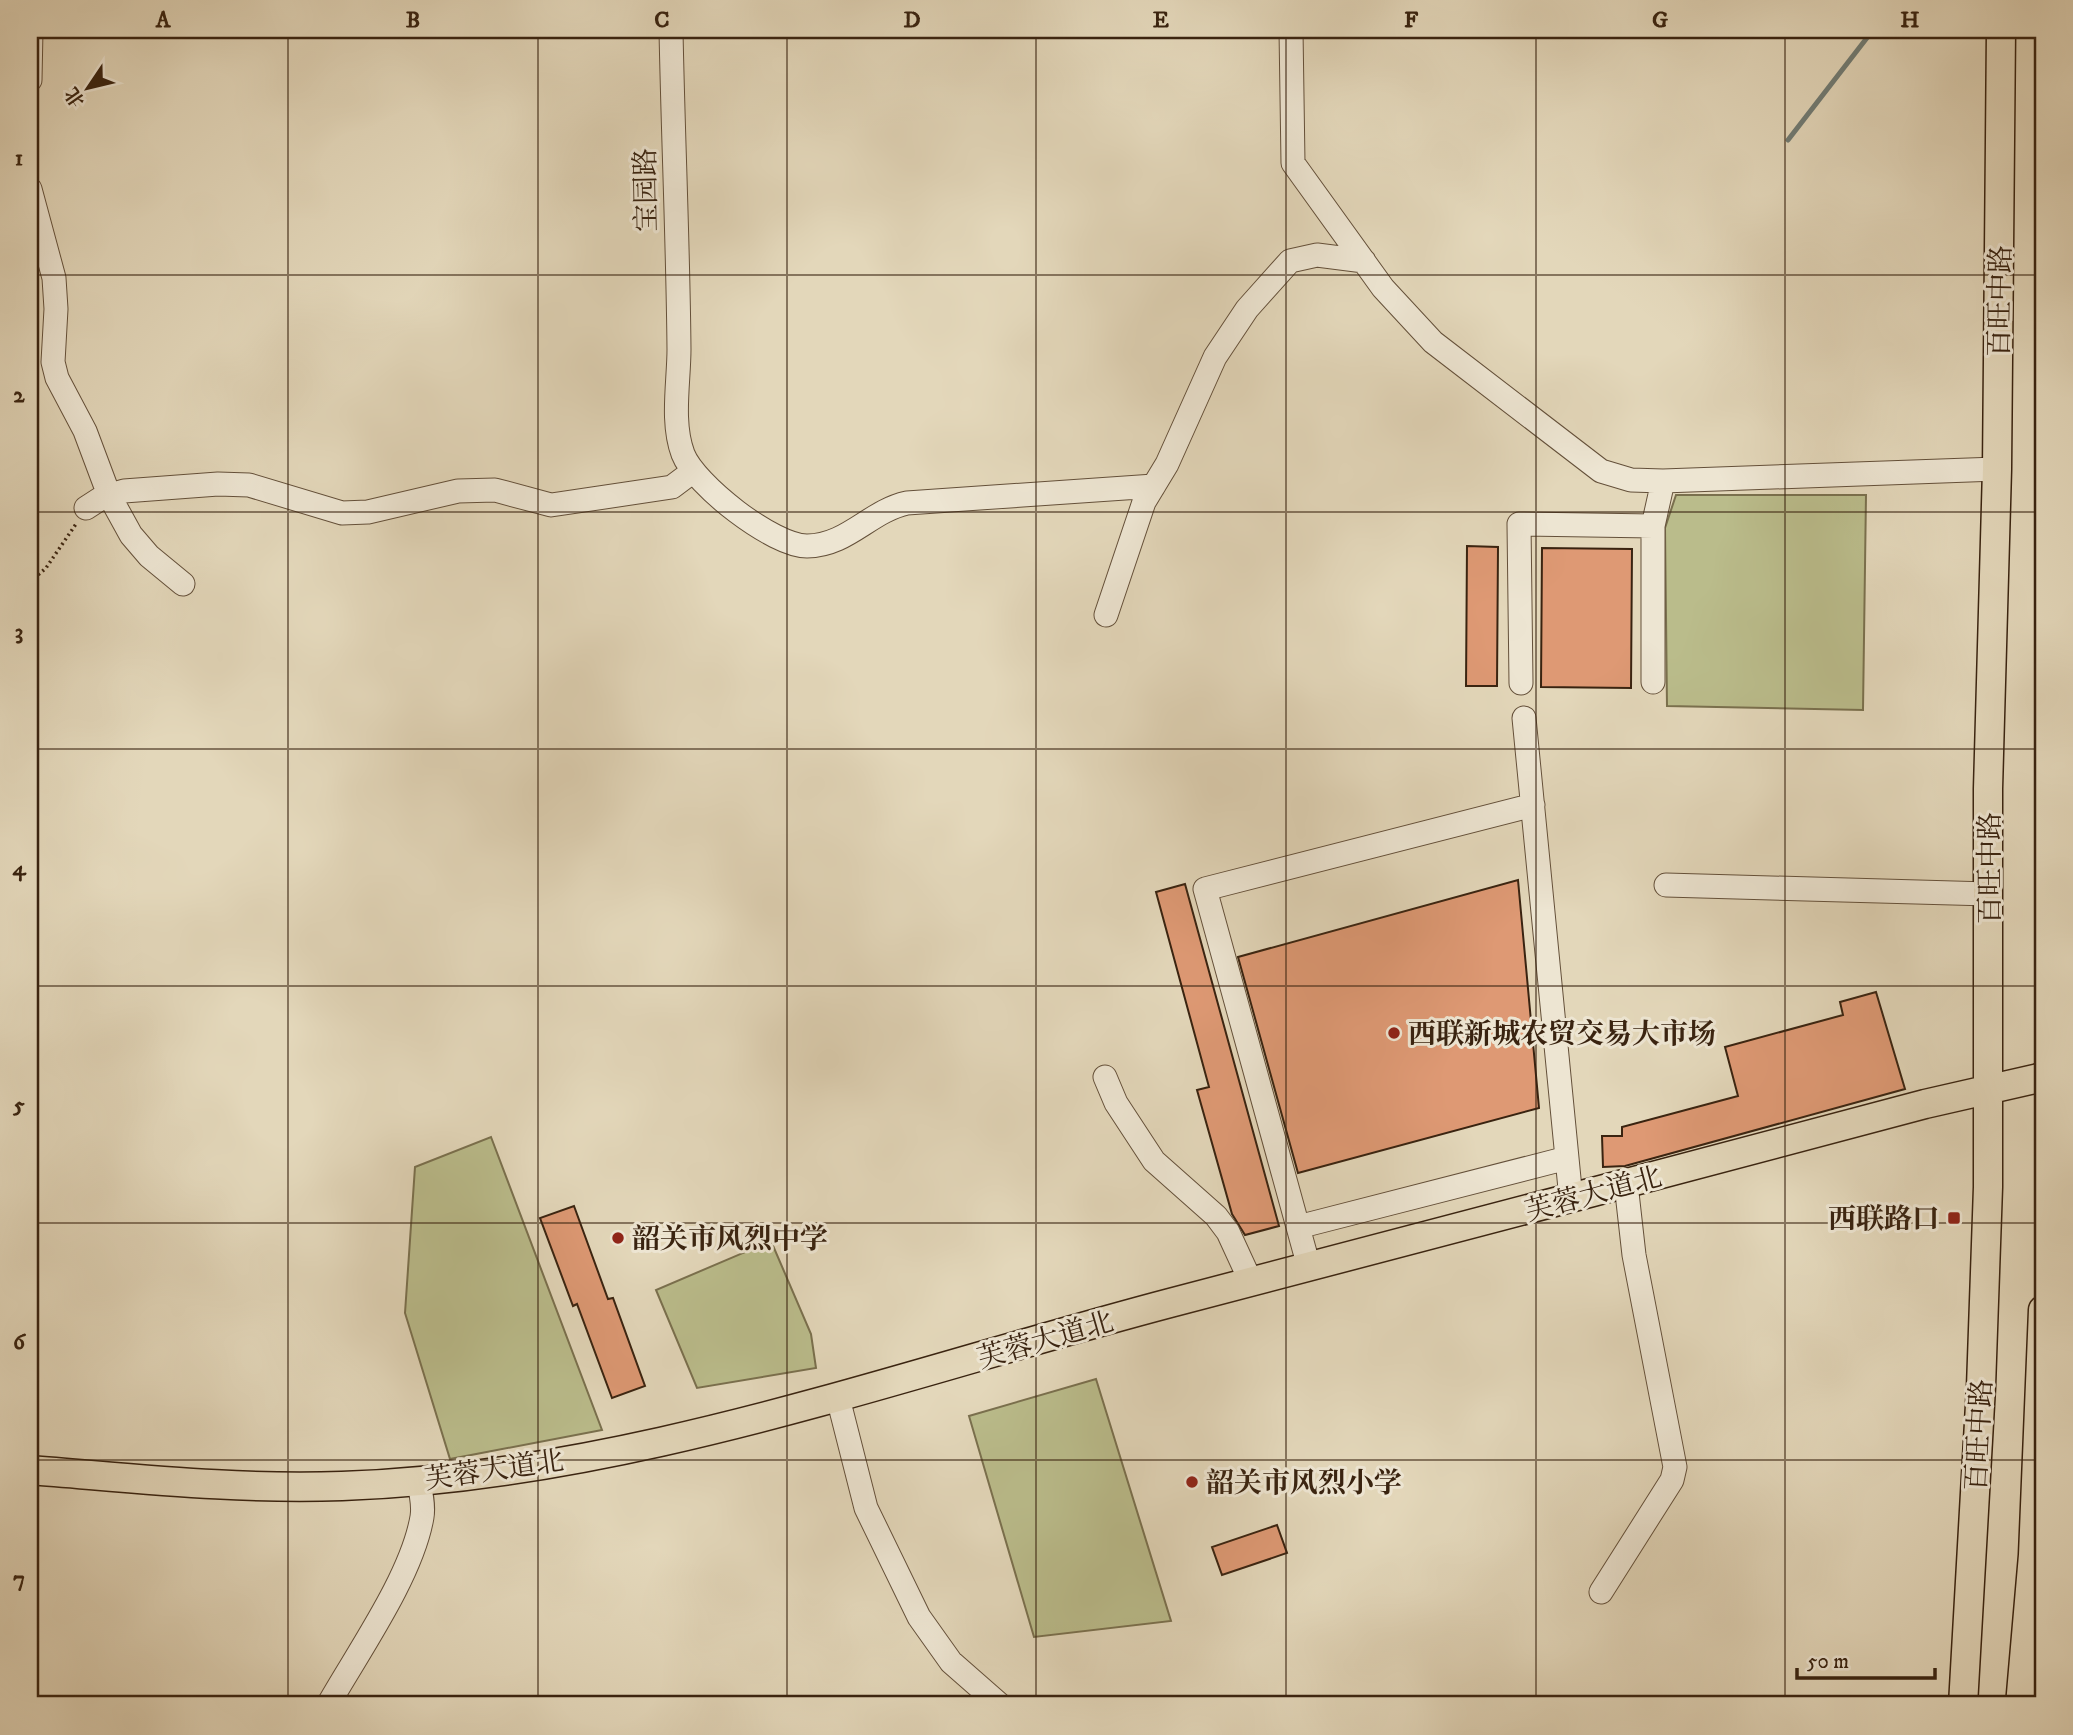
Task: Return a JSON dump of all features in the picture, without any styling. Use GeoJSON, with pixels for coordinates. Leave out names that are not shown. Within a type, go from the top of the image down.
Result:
{"type":"FeatureCollection","features":[{"type":"Feature","properties":{"kind":"main road","name":"百旺中路"},"geometry":{"type":"LineString","coordinates":[[1963,1705],[1981,1387],[1990,1090],[1988,789],[1997,469],[2001,30]]}},
{"type":"Feature","properties":{"kind":"main road","name":"芙蓉大道北"},"geometry":{"type":"LineString","coordinates":[[30,1470],[251,1486],[342,1486],[418,1480],[553,1462],[653,1443],[838,1398],[1251,1282],[2043,1077]]}},
{"type":"Feature","properties":{"kind":"main road"},"geometry":{"type":"LineString","coordinates":[[2020,1705],[2038,1563],[2043,1310]]}},
{"type":"Feature","properties":{"kind":"street"},"geometry":{"type":"LineString","coordinates":[[30,80],[31,30]]}},
{"type":"Feature","properties":{"kind":"street","name":"宝园路"},"geometry":{"type":"LineString","coordinates":[[671,30],[679,349],[677,435],[692,472]]}},
{"type":"Feature","properties":{"kind":"street"},"geometry":{"type":"LineString","coordinates":[[1291,30],[1293,163],[1409,319],[1433,342],[1601,471],[1631,480],[1663,481],[1997,469]]}},
{"type":"Feature","properties":{"kind":"street"},"geometry":{"type":"LineString","coordinates":[[30,189],[54,278],[53,362],[57,378],[85,431],[109,495],[131,535],[149,556],[183,584]]}},
{"type":"Feature","properties":{"kind":"street"},"geometry":{"type":"LineString","coordinates":[[1106,615],[1144,502],[1167,464],[1215,357],[1247,309],[1290,261],[1317,256],[1364,261]]}},
{"type":"Feature","properties":{"kind":"street"},"geometry":{"type":"LineString","coordinates":[[86,508],[109,495],[172,487],[249,485],[342,513],[368,512],[458,491],[495,490],[551,505],[672,487],[692,472],[780,541],[806,547],[838,542],[888,507],[907,503],[1154,486]]}},
{"type":"Feature","properties":{"kind":"street"},"geometry":{"type":"LineString","coordinates":[[1653,682],[1653,526],[1663,481]]}},
{"type":"Feature","properties":{"kind":"street"},"geometry":{"type":"LineString","coordinates":[[1521,683],[1519,524],[1653,526]]}},
{"type":"Feature","properties":{"kind":"street"},"geometry":{"type":"LineString","coordinates":[[1524,718],[1571,1199]]}},
{"type":"Feature","properties":{"kind":"street"},"geometry":{"type":"LineString","coordinates":[[1309,1267],[1205,889],[1533,805]]}},
{"type":"Feature","properties":{"kind":"street"},"geometry":{"type":"LineString","coordinates":[[1666,885],[1989,894]]}},
{"type":"Feature","properties":{"kind":"street"},"geometry":{"type":"LineString","coordinates":[[1105,1077],[1116,1103],[1154,1161],[1222,1224],[1251,1282]]}},
{"type":"Feature","properties":{"kind":"street"},"geometry":{"type":"LineString","coordinates":[[1298,1227],[1567,1158]]}},
{"type":"Feature","properties":{"kind":"street"},"geometry":{"type":"LineString","coordinates":[[1601,1592],[1672,1480],[1675,1467],[1634,1255],[1626,1184]]}},
{"type":"Feature","properties":{"kind":"street"},"geometry":{"type":"LineString","coordinates":[[838,1398],[866,1508],[919,1617],[951,1662],[1000,1705]]}},
{"type":"Feature","properties":{"kind":"street"},"geometry":{"type":"LineString","coordinates":[[328,1705],[400,1577],[417,1536],[423,1515],[418,1480]]}},
{"type":"Feature","properties":{"kind":"path"},"geometry":{"type":"LineString","coordinates":[[30,582],[46,568],[86,508]]}},
{"type":"Feature","properties":{"kind":"green space"},"geometry":{"type":"Polygon","coordinates":[[[1676,495],[1866,495],[1863,710],[1667,706],[1665,528],[1676,495]]]}},
{"type":"Feature","properties":{"kind":"green space"},"geometry":{"type":"Polygon","coordinates":[[[491,1137],[602,1430],[450,1459],[405,1313],[415,1167],[491,1137]]]}},
{"type":"Feature","properties":{"kind":"green space"},"geometry":{"type":"Polygon","coordinates":[[[771,1241],[811,1334],[816,1368],[697,1388],[656,1290],[771,1241]]]}},
{"type":"Feature","properties":{"kind":"green space"},"geometry":{"type":"Polygon","coordinates":[[[1096,1379],[1171,1621],[1034,1637],[969,1416],[1096,1379]]]}},
{"type":"Feature","properties":{"kind":"building"},"geometry":{"type":"Polygon","coordinates":[[[1467,546],[1498,547],[1497,686],[1466,686],[1467,546]]]}},
{"type":"Feature","properties":{"kind":"building"},"geometry":{"type":"Polygon","coordinates":[[[1542,548],[1632,549],[1631,688],[1541,687],[1542,548]]]}},
{"type":"Feature","properties":{"kind":"building","name":"西联新城农贸交易大市场"},"geometry":{"type":"Polygon","coordinates":[[[1518,880],[1539,1108],[1298,1173],[1238,957],[1518,880]]]}},
{"type":"Feature","properties":{"kind":"building"},"geometry":{"type":"Polygon","coordinates":[[[1185,884],[1279,1226],[1245,1235],[1232,1214],[1197,1090],[1209,1087],[1156,892],[1185,884]]]}},
{"type":"Feature","properties":{"kind":"building"},"geometry":{"type":"Polygon","coordinates":[[[1876,992],[1905,1089],[1625,1166],[1603,1167],[1602,1136],[1622,1136],[1622,1127],[1738,1096],[1725,1047],[1843,1015],[1840,1002],[1876,992]]]}},
{"type":"Feature","properties":{"kind":"building"},"geometry":{"type":"Polygon","coordinates":[[[574,1206],[608,1299],[613,1298],[645,1386],[612,1398],[577,1304],[573,1306],[540,1218],[574,1206]]]}},
{"type":"Feature","properties":{"kind":"building"},"geometry":{"type":"Polygon","coordinates":[[[1277,1525],[1287,1553],[1222,1575],[1212,1547],[1277,1525]]]}},
{"type":"Feature","properties":{"kind":"waterway"},"geometry":{"type":"LineString","coordinates":[[1788,140],[1873,30]]}},
{"type":"Feature","properties":{"kind":"place","name":"西联新城农贸交易大市场"},"geometry":{"type":"Point","coordinates":[1394,1033]}},
{"type":"Feature","properties":{"kind":"place","name":"西联路口"},"geometry":{"type":"Point","coordinates":[1954,1218]}},
{"type":"Feature","properties":{"kind":"place","name":"韶关市风烈中学"},"geometry":{"type":"Point","coordinates":[618,1238]}},
{"type":"Feature","properties":{"kind":"place","name":"韶关市风烈小学"},"geometry":{"type":"Point","coordinates":[1192,1482]}}]}
